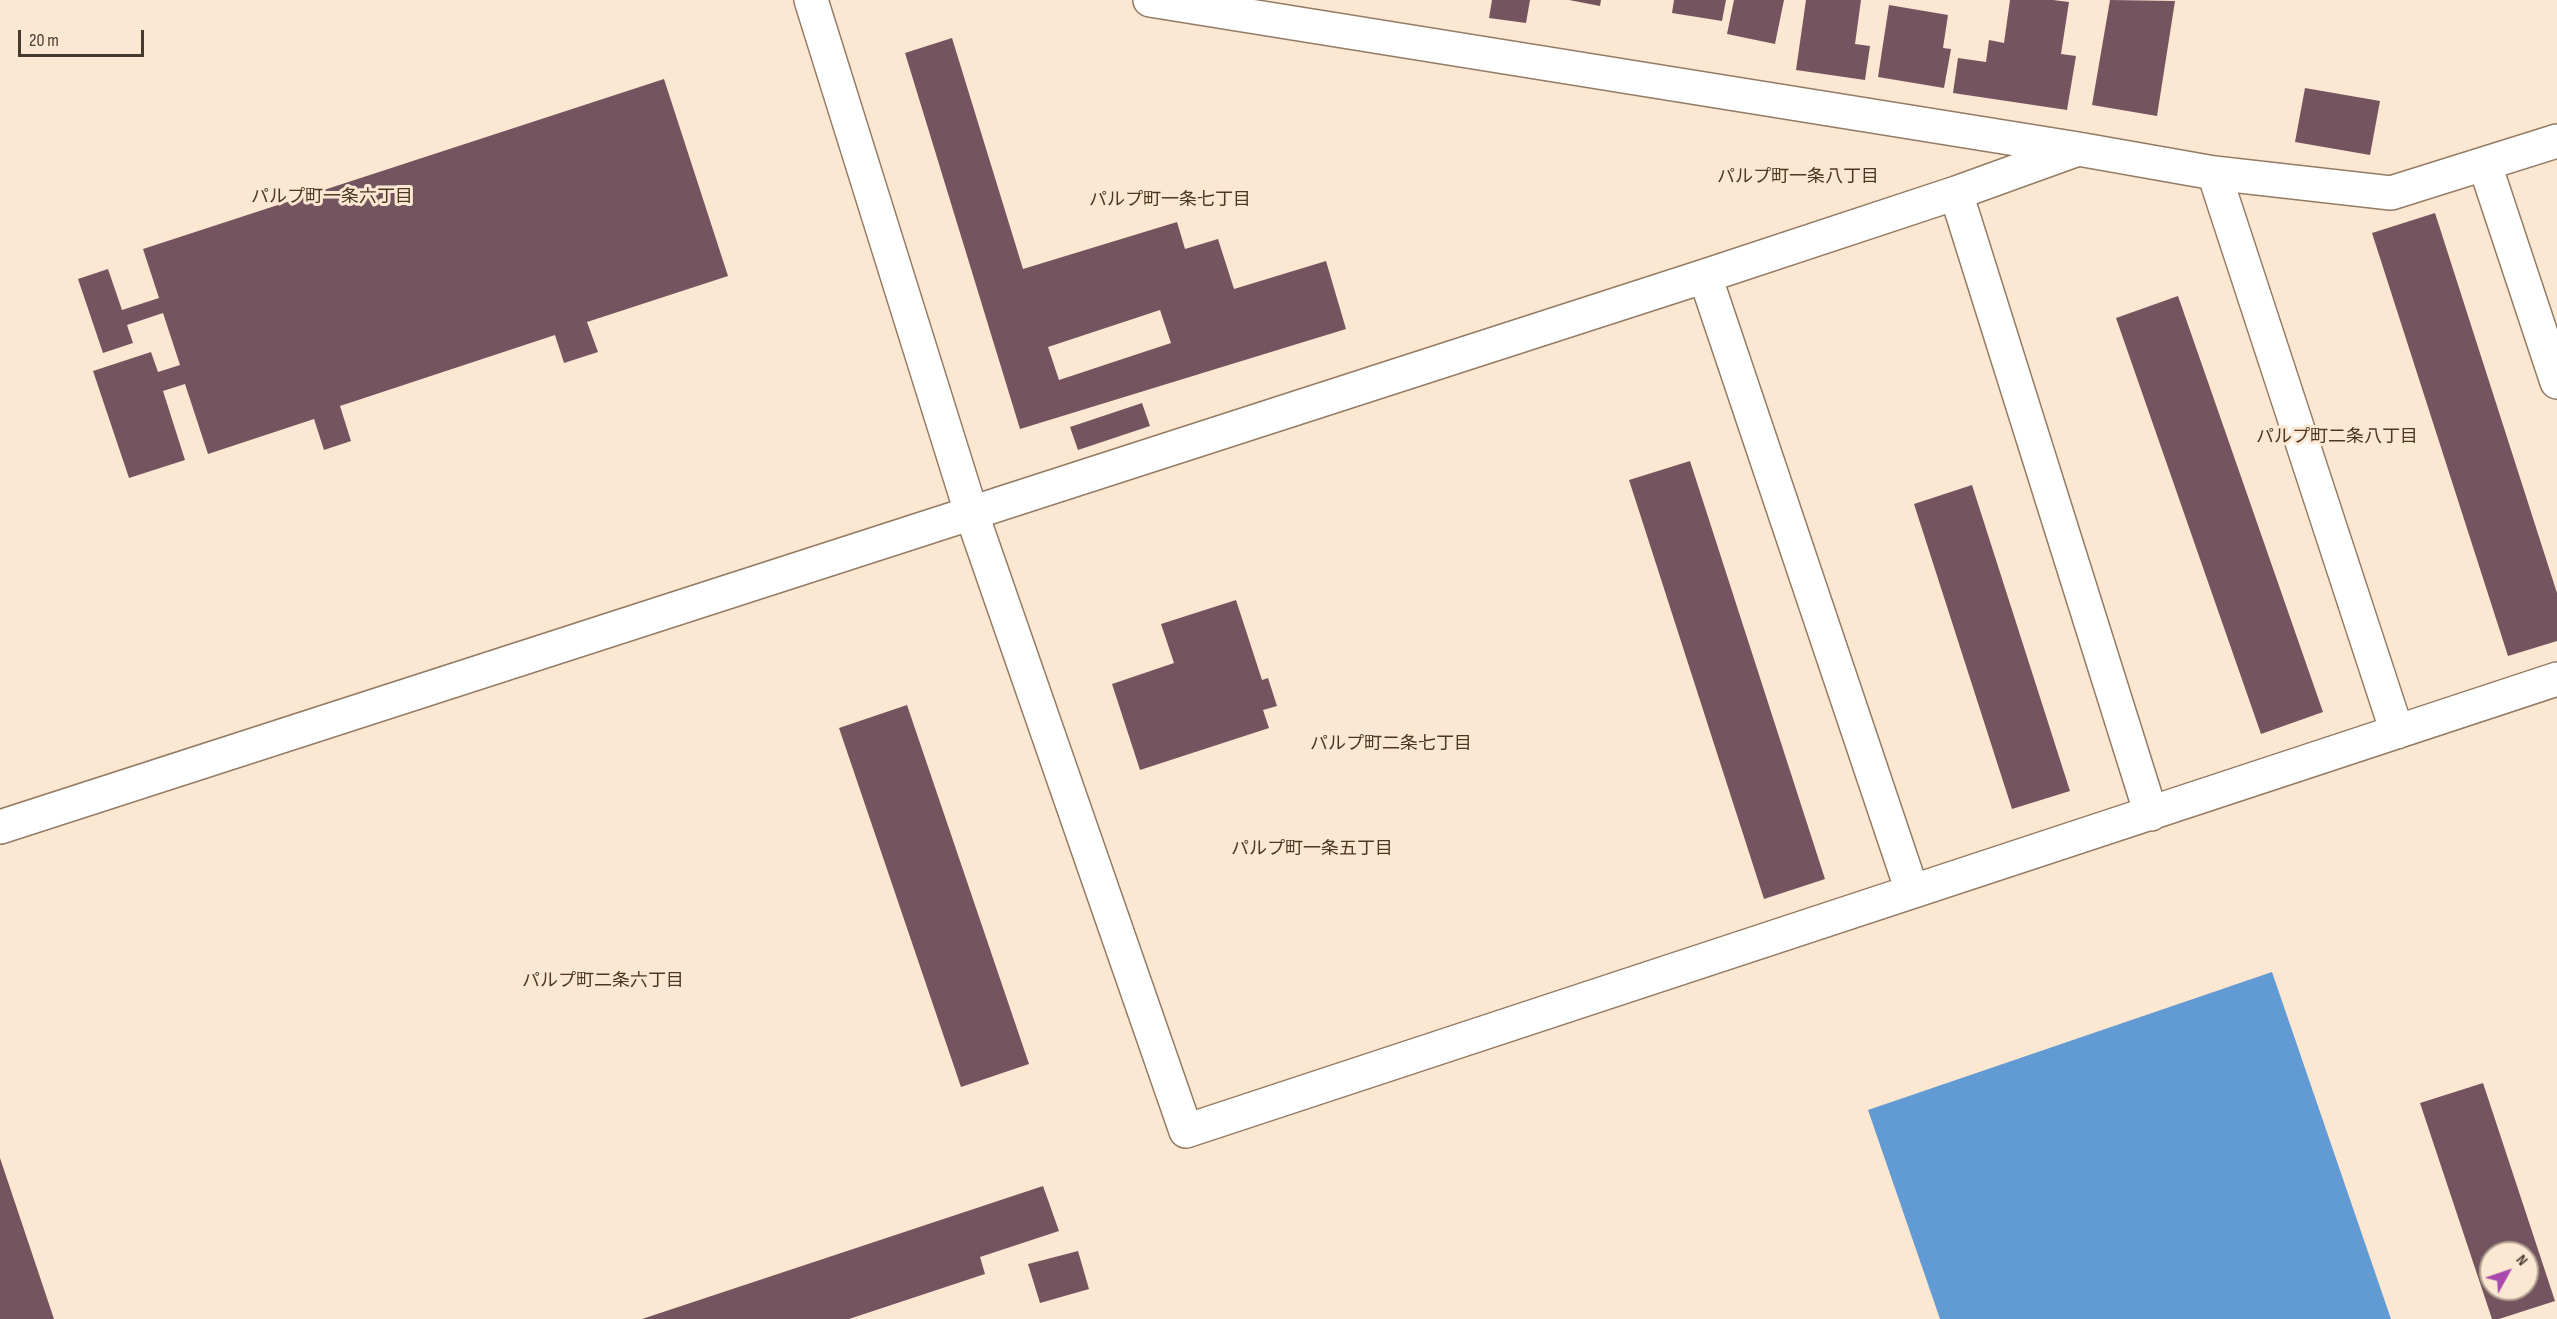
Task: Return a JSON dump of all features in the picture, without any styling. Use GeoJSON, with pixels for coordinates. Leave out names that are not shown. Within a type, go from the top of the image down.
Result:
{"type":"FeatureCollection","features":[{"type":"Feature","properties":{"kind":"street"},"geometry":{"type":"LineString","coordinates":[[811,0],[971,512],[1186,1131],[2557,679]]}},
{"type":"Feature","properties":{"kind":"street"},"geometry":{"type":"LineString","coordinates":[[1150,0],[2078,149],[2214,173],[2391,193],[2557,141]]}},
{"type":"Feature","properties":{"kind":"street"},"geometry":{"type":"LineString","coordinates":[[0,827],[1705,276],[1956,194],[2078,149]]}},
{"type":"Feature","properties":{"kind":"street"},"geometry":{"type":"LineString","coordinates":[[2485,165],[2557,382]]}},
{"type":"Feature","properties":{"kind":"street"},"geometry":{"type":"LineString","coordinates":[[2214,173],[2397,732]]}},
{"type":"Feature","properties":{"kind":"street"},"geometry":{"type":"LineString","coordinates":[[1956,194],[2151,813]]}},
{"type":"Feature","properties":{"kind":"street"},"geometry":{"type":"LineString","coordinates":[[1705,276],[1912,891]]}},
{"type":"Feature","properties":{"kind":"water"},"geometry":{"type":"Polygon","coordinates":[[[2272,972],[2391,1319],[1940,1319],[1868,1110],[2272,972]]]}},
{"type":"Feature","properties":{"kind":"building"},"geometry":{"type":"Polygon","coordinates":[[[1492,0],[1530,0],[1526,23],[1489,18],[1492,0]]]}},
{"type":"Feature","properties":{"kind":"building"},"geometry":{"type":"Polygon","coordinates":[[[1569,0],[1601,0],[1600,6],[1569,0]]]}},
{"type":"Feature","properties":{"kind":"building"},"geometry":{"type":"Polygon","coordinates":[[[1674,0],[1726,0],[1722,21],[1672,13],[1674,0]]]}},
{"type":"Feature","properties":{"kind":"building"},"geometry":{"type":"Polygon","coordinates":[[[1734,0],[1784,0],[1775,44],[1727,34],[1734,0]]]}},
{"type":"Feature","properties":{"kind":"building"},"geometry":{"type":"Polygon","coordinates":[[[1806,0],[1861,0],[1855,44],[1870,46],[1865,80],[1796,70],[1806,0]]]}},
{"type":"Feature","properties":{"kind":"building"},"geometry":{"type":"Polygon","coordinates":[[[2010,0],[2069,2],[2061,54],[2076,56],[2067,110],[1953,93],[1958,58],[1986,62],[1989,40],[2004,43],[2010,0]]]}},
{"type":"Feature","properties":{"kind":"building"},"geometry":{"type":"Polygon","coordinates":[[[2110,0],[2175,1],[2157,116],[2092,105],[2110,0]]]}},
{"type":"Feature","properties":{"kind":"building"},"geometry":{"type":"Polygon","coordinates":[[[1889,5],[1948,15],[1943,48],[1951,49],[1944,88],[1878,77],[1889,5]]]}},
{"type":"Feature","properties":{"kind":"building"},"geometry":{"type":"Polygon","coordinates":[[[952,38],[1023,269],[1177,222],[1185,249],[1218,239],[1234,289],[1326,261],[1346,329],[1020,429],[905,53],[952,38]],[[1160,310],[1048,347],[1059,380],[1171,343],[1160,310]]]}},
{"type":"Feature","properties":{"kind":"building"},"geometry":{"type":"Polygon","coordinates":[[[664,79],[728,276],[587,322],[598,352],[564,363],[555,335],[340,406],[351,441],[324,450],[314,419],[208,454],[185,384],[163,391],[185,460],[129,478],[93,371],[151,352],[158,372],[180,365],[163,313],[127,325],[133,343],[103,353],[78,279],[108,269],[122,310],[159,298],[143,249],[664,79]]]}},
{"type":"Feature","properties":{"kind":"building"},"geometry":{"type":"Polygon","coordinates":[[[2305,88],[2380,101],[2370,155],[2295,142],[2305,88]]]}},
{"type":"Feature","properties":{"kind":"building"},"geometry":{"type":"Polygon","coordinates":[[[2435,213],[2557,593],[2557,641],[2508,656],[2372,233],[2435,213]]]}},
{"type":"Feature","properties":{"kind":"building"},"geometry":{"type":"Polygon","coordinates":[[[2178,296],[2323,712],[2261,734],[2116,318],[2178,296]]]}},
{"type":"Feature","properties":{"kind":"building"},"geometry":{"type":"Polygon","coordinates":[[[1142,403],[1150,426],[1078,450],[1070,427],[1142,403]]]}},
{"type":"Feature","properties":{"kind":"building"},"geometry":{"type":"Polygon","coordinates":[[[1690,461],[1825,879],[1764,899],[1629,480],[1690,461]]]}},
{"type":"Feature","properties":{"kind":"building"},"geometry":{"type":"Polygon","coordinates":[[[1972,485],[2070,791],[2012,809],[1914,504],[1972,485]]]}},
{"type":"Feature","properties":{"kind":"building"},"geometry":{"type":"Polygon","coordinates":[[[1236,600],[1262,680],[1268,678],[1277,706],[1263,710],[1269,728],[1140,770],[1112,684],[1174,663],[1161,624],[1236,600]]]}},
{"type":"Feature","properties":{"kind":"building"},"geometry":{"type":"Polygon","coordinates":[[[907,705],[1029,1064],[961,1087],[839,728],[907,705]]]}},
{"type":"Feature","properties":{"kind":"building"},"geometry":{"type":"Polygon","coordinates":[[[2483,1083],[2535,1241],[2479,1241],[2479,1280],[2420,1103],[2483,1083]]]}},
{"type":"Feature","properties":{"kind":"building"},"geometry":{"type":"Polygon","coordinates":[[[0,1158],[54,1319],[0,1319],[0,1158]]]}},
{"type":"Feature","properties":{"kind":"building"},"geometry":{"type":"Polygon","coordinates":[[[1043,1186],[1059,1231],[980,1257],[985,1274],[849,1319],[642,1319],[1043,1186]]]}},
{"type":"Feature","properties":{"kind":"building"},"geometry":{"type":"Polygon","coordinates":[[[1078,1251],[1089,1289],[1040,1303],[1028,1264],[1078,1251]]]}},
{"type":"Feature","properties":{"kind":"building"},"geometry":{"type":"Polygon","coordinates":[[[2539,1253],[2555,1301],[2499,1319],[2492,1319],[2486,1301],[2539,1301],[2539,1253]]]}},
{"type":"Feature","properties":{"kind":"district","name":"パルプ町一条八丁目"},"geometry":{"type":"Point","coordinates":[1798,177]}},
{"type":"Feature","properties":{"kind":"district","name":"パルプ町一条六丁目"},"geometry":{"type":"Point","coordinates":[332,197]}},
{"type":"Feature","properties":{"kind":"district","name":"パルプ町一条七丁目"},"geometry":{"type":"Point","coordinates":[1170,200]}},
{"type":"Feature","properties":{"kind":"district","name":"パルプ町二条八丁目"},"geometry":{"type":"Point","coordinates":[2337,437]}},
{"type":"Feature","properties":{"kind":"district","name":"パルプ町二条七丁目"},"geometry":{"type":"Point","coordinates":[1391,744]}},
{"type":"Feature","properties":{"kind":"district","name":"パルプ町一条五丁目"},"geometry":{"type":"Point","coordinates":[1312,849]}},
{"type":"Feature","properties":{"kind":"district","name":"パルプ町二条六丁目"},"geometry":{"type":"Point","coordinates":[603,981]}}]}
